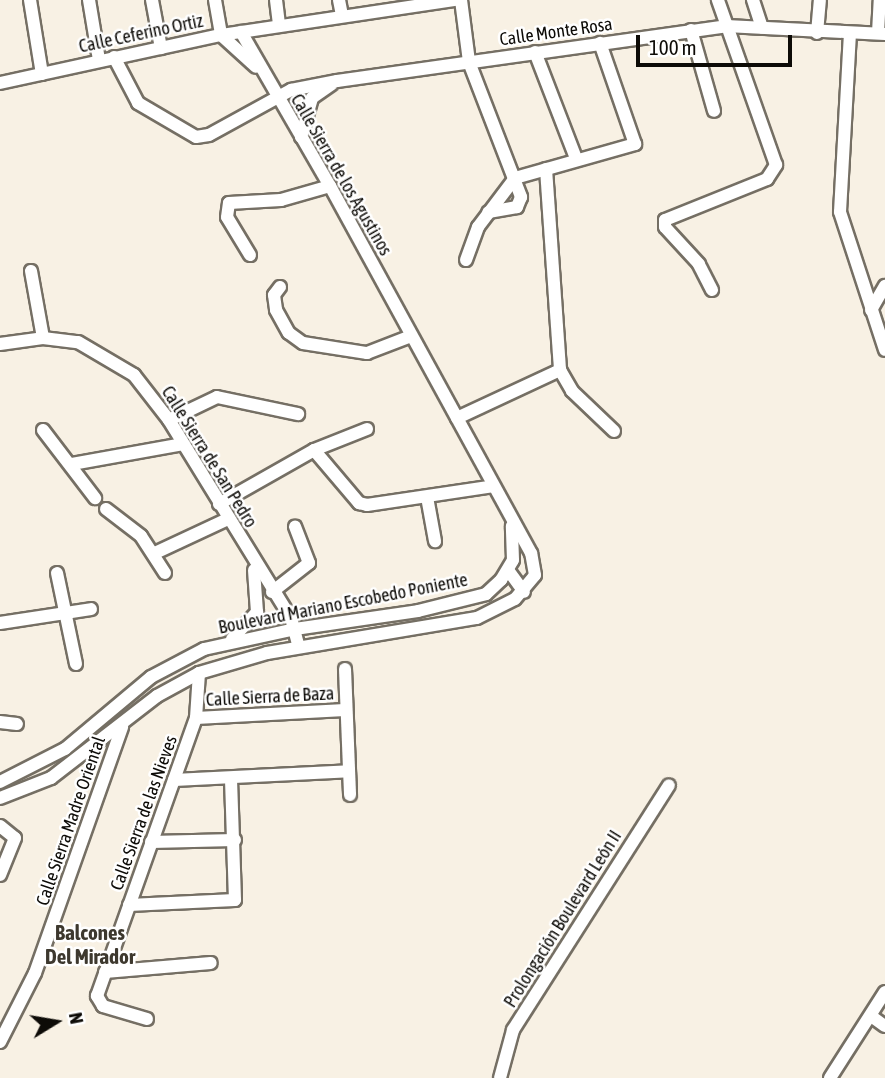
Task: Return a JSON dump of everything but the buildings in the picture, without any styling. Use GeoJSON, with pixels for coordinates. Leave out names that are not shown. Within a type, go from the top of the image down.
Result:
{"type":"FeatureCollection","features":[{"type":"Feature","properties":{"kind":"street"},"geometry":{"type":"LineString","coordinates":[[30,0],[42,74]]}},
{"type":"Feature","properties":{"kind":"street"},"geometry":{"type":"LineString","coordinates":[[89,0],[99,60]]}},
{"type":"Feature","properties":{"kind":"street"},"geometry":{"type":"LineString","coordinates":[[152,0],[161,48]]}},
{"type":"Feature","properties":{"kind":"street"},"geometry":{"type":"LineString","coordinates":[[215,0],[220,35],[260,72]]}},
{"type":"Feature","properties":{"kind":"street"},"geometry":{"type":"LineString","coordinates":[[276,0],[279,26]]}},
{"type":"Feature","properties":{"kind":"street"},"geometry":{"type":"LineString","coordinates":[[339,0],[342,16]]}},
{"type":"Feature","properties":{"kind":"street"},"geometry":{"type":"LineString","coordinates":[[459,0],[469,62],[515,178],[521,202],[517,207],[488,212]]}},
{"type":"Feature","properties":{"kind":"street","name":"Calle Ceferino Ortiz"},"geometry":{"type":"LineString","coordinates":[[0,83],[220,35],[399,4],[459,0]]}},
{"type":"Feature","properties":{"kind":"street"},"geometry":{"type":"LineString","coordinates":[[712,290],[699,264],[665,227],[672,214],[759,183],[776,171],[718,0]]}},
{"type":"Feature","properties":{"kind":"street"},"geometry":{"type":"LineString","coordinates":[[753,0],[762,28]]}},
{"type":"Feature","properties":{"kind":"street"},"geometry":{"type":"LineString","coordinates":[[817,33],[820,0]]}},
{"type":"Feature","properties":{"kind":"street"},"geometry":{"type":"LineString","coordinates":[[880,0],[881,34]]}},
{"type":"Feature","properties":{"kind":"street","name":"Calle Monte Rosa"},"geometry":{"type":"LineString","coordinates":[[114,57],[138,103],[196,137],[209,135],[276,96],[337,81],[726,26],[817,33],[881,34]]}},
{"type":"Feature","properties":{"kind":"street"},"geometry":{"type":"LineString","coordinates":[[691,30],[714,111]]}},
{"type":"Feature","properties":{"kind":"street","name":"Calle Sierra de los Agustinos"},"geometry":{"type":"LineString","coordinates":[[241,32],[260,72],[330,186],[510,515]]}},
{"type":"Feature","properties":{"kind":"street"},"geometry":{"type":"LineString","coordinates":[[850,33],[840,212],[871,310],[883,332],[885,350]]}},
{"type":"Feature","properties":{"kind":"street"},"geometry":{"type":"LineString","coordinates":[[466,260],[488,212],[515,178],[576,158],[635,144],[600,43]]}},
{"type":"Feature","properties":{"kind":"street"},"geometry":{"type":"LineString","coordinates":[[535,52],[576,158]]}},
{"type":"Feature","properties":{"kind":"street"},"geometry":{"type":"LineString","coordinates":[[301,138],[312,98],[337,81]]}},
{"type":"Feature","properties":{"kind":"street"},"geometry":{"type":"LineString","coordinates":[[546,169],[560,370],[572,391],[614,431]]}},
{"type":"Feature","properties":{"kind":"street"},"geometry":{"type":"LineString","coordinates":[[250,254],[230,223],[226,211],[229,202],[281,200],[330,186]]}},
{"type":"Feature","properties":{"kind":"street"},"geometry":{"type":"LineString","coordinates":[[31,271],[43,338]]}},
{"type":"Feature","properties":{"kind":"street"},"geometry":{"type":"LineString","coordinates":[[871,310],[885,286]]}},
{"type":"Feature","properties":{"kind":"street"},"geometry":{"type":"LineString","coordinates":[[280,287],[274,295],[276,310],[289,333],[303,343],[368,353],[411,336]]}},
{"type":"Feature","properties":{"kind":"street","name":"Calle Sierra de San Pedro"},"geometry":{"type":"LineString","coordinates":[[0,344],[43,338],[78,342],[117,362],[151,395],[169,420],[295,629],[299,648]]}},
{"type":"Feature","properties":{"kind":"street"},"geometry":{"type":"LineString","coordinates":[[457,418],[560,370]]}},
{"type":"Feature","properties":{"kind":"street"},"geometry":{"type":"LineString","coordinates":[[169,420],[217,397],[298,415]]}},
{"type":"Feature","properties":{"kind":"street"},"geometry":{"type":"LineString","coordinates":[[219,504],[314,450],[367,429]]}},
{"type":"Feature","properties":{"kind":"street"},"geometry":{"type":"LineString","coordinates":[[43,430],[72,464],[95,498]]}},
{"type":"Feature","properties":{"kind":"street"},"geometry":{"type":"LineString","coordinates":[[72,464],[183,444]]}},
{"type":"Feature","properties":{"kind":"street"},"geometry":{"type":"LineString","coordinates":[[314,450],[359,503],[426,497],[494,486]]}},
{"type":"Feature","properties":{"kind":"street"},"geometry":{"type":"LineString","coordinates":[[426,497],[435,541]]}},
{"type":"Feature","properties":{"kind":"street"},"geometry":{"type":"LineString","coordinates":[[106,509],[141,536],[155,553],[165,573]]}},
{"type":"Feature","properties":{"kind":"street"},"geometry":{"type":"LineString","coordinates":[[510,515],[535,564],[532,584],[524,592],[508,570],[514,549],[510,515]]}},
{"type":"Feature","properties":{"kind":"street"},"geometry":{"type":"LineString","coordinates":[[155,553],[228,519]]}},
{"type":"Feature","properties":{"kind":"street"},"geometry":{"type":"LineString","coordinates":[[272,592],[309,563],[295,527]]}},
{"type":"Feature","properties":{"kind":"street"},"geometry":{"type":"LineString","coordinates":[[228,642],[245,631],[257,612],[252,560]]}},
{"type":"Feature","properties":{"kind":"street","name":"Boulevard Mariano Escobedo Poniente"},"geometry":{"type":"LineString","coordinates":[[0,782],[65,749],[168,666],[228,642],[295,629],[376,619],[473,599],[495,587],[508,570]]}},
{"type":"Feature","properties":{"kind":"street"},"geometry":{"type":"LineString","coordinates":[[57,573],[76,664]]}},
{"type":"Feature","properties":{"kind":"street","name":"Boulevard Mariano Escobedo Poniente"},"geometry":{"type":"LineString","coordinates":[[0,798],[51,778],[157,696],[199,673],[242,658],[477,618],[524,592]]}},
{"type":"Feature","properties":{"kind":"street"},"geometry":{"type":"LineString","coordinates":[[0,623],[91,609]]}},
{"type":"Feature","properties":{"kind":"street"},"geometry":{"type":"LineString","coordinates":[[345,669],[350,795]]}},
{"type":"Feature","properties":{"kind":"street","name":"Calle Sierra de las Nieves"},"geometry":{"type":"LineString","coordinates":[[147,1019],[97,1003],[105,972],[196,718],[199,673]]}},
{"type":"Feature","properties":{"kind":"street","name":"Calle Sierra de Baza"},"geometry":{"type":"LineString","coordinates":[[196,718],[345,710]]}},
{"type":"Feature","properties":{"kind":"street"},"geometry":{"type":"LineString","coordinates":[[0,722],[17,724]]}},
{"type":"Feature","properties":{"kind":"street","name":"Calle Sierra Madre Oriental"},"geometry":{"type":"LineString","coordinates":[[0,1042],[35,973],[122,725]]}},
{"type":"Feature","properties":{"kind":"street"},"geometry":{"type":"LineString","coordinates":[[174,780],[349,771]]}},
{"type":"Feature","properties":{"kind":"street"},"geometry":{"type":"LineString","coordinates":[[129,905],[235,900],[231,778]]}},
{"type":"Feature","properties":{"kind":"street","name":"Prolongación Boulevard León II"},"geometry":{"type":"LineString","coordinates":[[500,1078],[513,1030],[668,785]]}},
{"type":"Feature","properties":{"kind":"street"},"geometry":{"type":"LineString","coordinates":[[0,826],[15,838],[0,875]]}},
{"type":"Feature","properties":{"kind":"street"},"geometry":{"type":"LineString","coordinates":[[151,842],[235,840]]}},
{"type":"Feature","properties":{"kind":"street"},"geometry":{"type":"LineString","coordinates":[[105,972],[211,963]]}},
{"type":"Feature","properties":{"kind":"street"},"geometry":{"type":"LineString","coordinates":[[836,1076],[885,992]]}},
{"type":"Feature","properties":{"kind":"street"},"geometry":{"type":"LineString","coordinates":[[870,1016],[885,1026]]}},
{"type":"Feature","properties":{"kind":"district","name":"Balcones Del Mirador"},"geometry":{"type":"Point","coordinates":[90,944]}}]}
